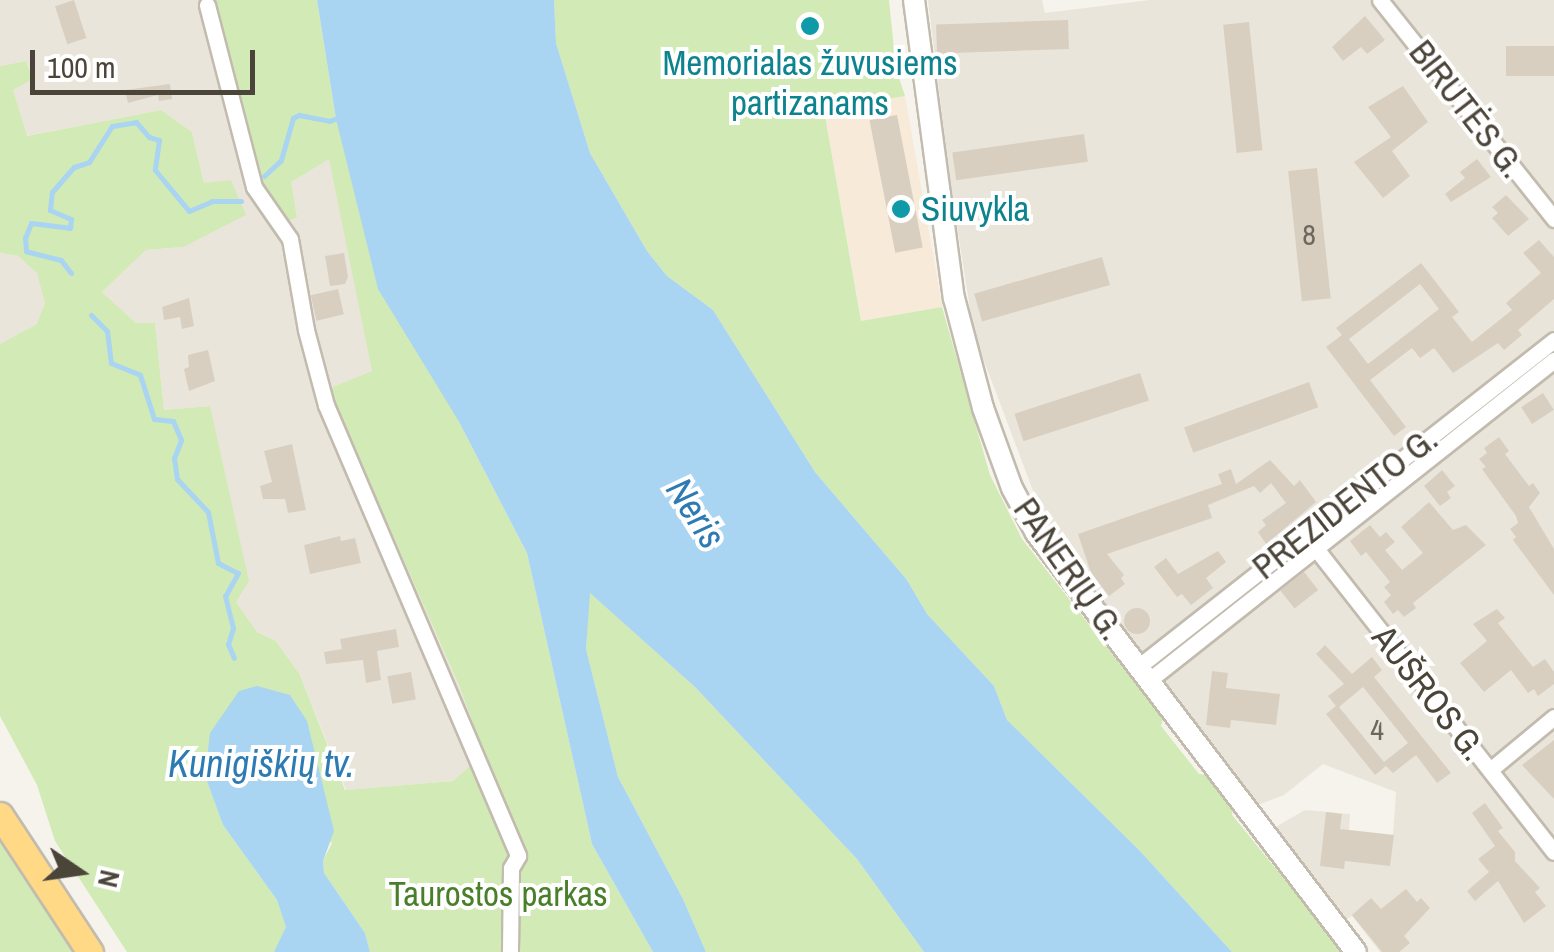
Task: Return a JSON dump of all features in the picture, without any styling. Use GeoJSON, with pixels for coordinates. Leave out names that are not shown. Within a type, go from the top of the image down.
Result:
{"type":"FeatureCollection","features":[{"type":"Feature","properties":{"kind":"highway"},"geometry":{"type":"LineString","coordinates":[[0,816],[90,952]]}},
{"type":"Feature","properties":{"kind":"street","name":"PANERIŲ G."},"geometry":{"type":"LineString","coordinates":[[914,0],[946,252],[982,408],[1012,488],[1036,533],[1356,952]]}},
{"type":"Feature","properties":{"kind":"street","name":"BIRUTĖS G."},"geometry":{"type":"LineString","coordinates":[[1380,0],[1554,219]]}},
{"type":"Feature","properties":{"kind":"street"},"geometry":{"type":"LineString","coordinates":[[207,5],[254,186],[290,239],[306,330],[326,405],[518,856],[512,868],[510,952]]}},
{"type":"Feature","properties":{"kind":"street","name":"PREZIDENTO G."},"geometry":{"type":"LineString","coordinates":[[1143,674],[1554,340]]}},
{"type":"Feature","properties":{"kind":"street","name":"PREZIDENTO G."},"geometry":{"type":"LineString","coordinates":[[1310,541],[1554,360]]}},
{"type":"Feature","properties":{"kind":"street","name":"AUŠROS G."},"geometry":{"type":"LineString","coordinates":[[1310,541],[1554,852]]}},
{"type":"Feature","properties":{"kind":"street"},"geometry":{"type":"LineString","coordinates":[[1490,770],[1554,717]]}},
{"type":"Feature","properties":{"kind":"shaded area"},"geometry":{"type":"Polygon","coordinates":[[[0,0],[214,0],[236,79],[297,216],[290,182],[329,158],[373,371],[328,389],[459,685],[484,755],[453,781],[346,790],[300,675],[276,641],[257,632],[236,602],[210,406],[164,410],[155,324],[136,323],[102,292],[146,250],[183,247],[204,183],[192,132],[161,110],[26,136],[13,90],[33,78],[26,61],[0,66],[0,0]]]}},
{"type":"Feature","properties":{"kind":"shaded area"},"geometry":{"type":"Polygon","coordinates":[[[928,0],[1042,0],[1045,13],[1150,0],[1554,0],[1554,952],[1380,952],[1352,916],[1345,920],[1272,829],[1305,810],[1350,814],[1349,830],[1393,835],[1396,792],[1323,764],[1284,795],[1258,805],[1075,569],[1044,520],[974,334],[928,0]]]}},
{"type":"Feature","properties":{"kind":"shaded area"},"geometry":{"type":"Polygon","coordinates":[[[905,96],[942,307],[861,321],[824,110],[905,96]]]}},
{"type":"Feature","properties":{"kind":"shaded area"},"geometry":{"type":"Polygon","coordinates":[[[0,253],[18,256],[38,273],[45,303],[38,324],[0,344],[0,253]]]}},
{"type":"Feature","properties":{"kind":"green space","name":"Taurostos parkas"},"geometry":{"type":"Polygon","coordinates":[[[214,0],[317,0],[336,119],[458,420],[527,553],[592,844],[653,952],[370,952],[365,933],[324,873],[323,861],[332,843],[205,776],[223,825],[277,900],[286,926],[283,941],[274,952],[127,952],[55,841],[37,785],[0,716],[0,344],[37,324],[45,303],[37,273],[18,256],[0,253],[0,66],[26,61],[33,79],[13,90],[27,136],[161,110],[192,132],[204,183],[231,180],[246,215],[183,247],[146,250],[102,292],[136,323],[155,323],[164,410],[210,406],[249,581],[236,602],[257,632],[276,641],[300,675],[345,790],[453,781],[484,754],[459,685],[328,389],[372,371],[329,159],[291,182],[297,217],[286,222],[256,177],[214,0]]]}},
{"type":"Feature","properties":{"kind":"green space"},"geometry":{"type":"Polygon","coordinates":[[[554,0],[889,0],[896,69],[905,96],[824,110],[861,321],[942,307],[990,475],[1022,539],[1163,719],[1161,726],[1199,774],[1207,775],[1233,808],[1232,815],[1344,952],[1232,952],[1140,851],[1007,720],[994,686],[927,614],[907,580],[815,472],[713,310],[667,276],[647,251],[590,153],[556,43],[554,0]]]}},
{"type":"Feature","properties":{"kind":"green space"},"geometry":{"type":"Polygon","coordinates":[[[589,592],[695,687],[857,859],[924,952],[706,952],[683,899],[618,777],[586,649],[589,592]]]}},
{"type":"Feature","properties":{"kind":"green space"},"geometry":{"type":"Polygon","coordinates":[[[0,840],[49,915],[74,952],[0,952],[0,840]]]}},
{"type":"Feature","properties":{"kind":"water","name":"Neris"},"geometry":{"type":"Polygon","coordinates":[[[317,0],[554,0],[556,43],[590,153],[647,251],[667,276],[713,310],[815,472],[907,580],[927,614],[994,686],[1007,720],[1140,851],[1232,952],[924,952],[857,859],[695,687],[590,593],[586,649],[618,777],[683,899],[706,952],[653,952],[592,844],[527,553],[458,420],[378,289],[336,119],[317,0]]]}},
{"type":"Feature","properties":{"kind":"water","name":"Kunigiškių tv."},"geometry":{"type":"Polygon","coordinates":[[[257,686],[290,695],[307,721],[334,831],[323,861],[324,873],[365,933],[370,952],[274,952],[286,927],[277,900],[223,825],[205,776],[210,733],[239,691],[257,686]]]}},
{"type":"Feature","properties":{"kind":"building"},"geometry":{"type":"Polygon","coordinates":[[[74,0],[86,38],[67,44],[55,6],[74,0]]]}},
{"type":"Feature","properties":{"kind":"building"},"geometry":{"type":"Polygon","coordinates":[[[1365,16],[1385,40],[1367,54],[1361,47],[1343,61],[1332,47],[1365,16]]]}},
{"type":"Feature","properties":{"kind":"building"},"geometry":{"type":"Polygon","coordinates":[[[1068,20],[1069,49],[937,54],[936,25],[1068,20]]]}},
{"type":"Feature","properties":{"kind":"building"},"geometry":{"type":"Polygon","coordinates":[[[1249,22],[1262,150],[1237,153],[1223,25],[1249,22]]]}},
{"type":"Feature","properties":{"kind":"building"},"geometry":{"type":"Polygon","coordinates":[[[1506,46],[1554,46],[1554,76],[1506,76],[1506,46]]]}},
{"type":"Feature","properties":{"kind":"building"},"geometry":{"type":"Polygon","coordinates":[[[170,84],[172,99],[159,101],[158,95],[128,103],[125,90],[170,84]]]}},
{"type":"Feature","properties":{"kind":"building"},"geometry":{"type":"Polygon","coordinates":[[[1403,86],[1428,122],[1392,151],[1410,176],[1383,198],[1354,162],[1391,137],[1368,107],[1403,86]]]}},
{"type":"Feature","properties":{"kind":"building","name":"Siuvykla"},"geometry":{"type":"Polygon","coordinates":[[[897,115],[923,248],[895,253],[870,120],[897,115]]]}},
{"type":"Feature","properties":{"kind":"building"},"geometry":{"type":"Polygon","coordinates":[[[1084,134],[1088,162],[956,180],[952,153],[1084,134]]]}},
{"type":"Feature","properties":{"kind":"building"},"geometry":{"type":"Polygon","coordinates":[[[1477,159],[1491,177],[1451,202],[1445,194],[1465,178],[1460,172],[1477,159]]]}},
{"type":"Feature","properties":{"kind":"building"},"geometry":{"type":"Polygon","coordinates":[[[1317,168],[1331,298],[1302,301],[1288,171],[1317,168]]]}},
{"type":"Feature","properties":{"kind":"building"},"geometry":{"type":"Polygon","coordinates":[[[1506,195],[1529,219],[1508,236],[1492,218],[1498,213],[1492,207],[1506,195]]]}},
{"type":"Feature","properties":{"kind":"building"},"geometry":{"type":"Polygon","coordinates":[[[1539,240],[1554,257],[1554,299],[1518,330],[1522,335],[1504,350],[1498,343],[1453,373],[1434,348],[1420,358],[1412,348],[1370,380],[1406,427],[1394,436],[1326,347],[1342,335],[1336,328],[1421,263],[1459,312],[1452,317],[1472,342],[1512,310],[1506,303],[1541,273],[1523,253],[1539,240]],[[1420,284],[1349,339],[1368,364],[1439,309],[1420,284]]]}},
{"type":"Feature","properties":{"kind":"building"},"geometry":{"type":"Polygon","coordinates":[[[344,253],[348,277],[345,284],[330,286],[325,256],[344,253]]]}},
{"type":"Feature","properties":{"kind":"building"},"geometry":{"type":"Polygon","coordinates":[[[1102,257],[1110,285],[982,322],[974,294],[1102,257]]]}},
{"type":"Feature","properties":{"kind":"building"},"geometry":{"type":"Polygon","coordinates":[[[338,289],[344,314],[317,321],[311,295],[338,289]]]}},
{"type":"Feature","properties":{"kind":"building"},"geometry":{"type":"Polygon","coordinates":[[[189,298],[194,326],[182,329],[180,317],[164,320],[162,307],[189,298]]]}},
{"type":"Feature","properties":{"kind":"building"},"geometry":{"type":"Polygon","coordinates":[[[208,350],[215,381],[189,391],[184,369],[189,367],[188,355],[208,350]]]}},
{"type":"Feature","properties":{"kind":"building"},"geometry":{"type":"Polygon","coordinates":[[[1140,373],[1149,401],[1023,441],[1014,414],[1140,373]]]}},
{"type":"Feature","properties":{"kind":"building"},"geometry":{"type":"Polygon","coordinates":[[[1309,382],[1318,407],[1193,453],[1184,427],[1309,382]]]}},
{"type":"Feature","properties":{"kind":"building"},"geometry":{"type":"Polygon","coordinates":[[[1543,393],[1554,410],[1532,424],[1521,407],[1543,393]]]}},
{"type":"Feature","properties":{"kind":"building"},"geometry":{"type":"Polygon","coordinates":[[[1499,437],[1509,451],[1505,454],[1529,486],[1533,483],[1540,493],[1529,507],[1554,549],[1554,595],[1513,540],[1516,537],[1510,529],[1518,523],[1516,516],[1482,469],[1486,467],[1479,459],[1487,453],[1484,448],[1499,437]]]}},
{"type":"Feature","properties":{"kind":"building"},"geometry":{"type":"Polygon","coordinates":[[[292,444],[306,510],[288,513],[285,499],[263,499],[260,486],[272,482],[264,451],[292,444]]]}},
{"type":"Feature","properties":{"kind":"building"},"geometry":{"type":"Polygon","coordinates":[[[1270,460],[1294,486],[1300,480],[1316,502],[1266,544],[1258,532],[1266,525],[1262,520],[1286,503],[1271,483],[1260,493],[1254,486],[1208,505],[1212,518],[1107,554],[1124,575],[1121,578],[1125,584],[1109,596],[1091,573],[1078,534],[1222,484],[1218,474],[1231,469],[1236,484],[1270,460]]]}},
{"type":"Feature","properties":{"kind":"building"},"geometry":{"type":"Polygon","coordinates":[[[1442,470],[1455,486],[1447,492],[1451,498],[1440,506],[1424,486],[1442,470]]]}},
{"type":"Feature","properties":{"kind":"building"},"geometry":{"type":"Polygon","coordinates":[[[1429,502],[1453,530],[1466,525],[1486,545],[1413,603],[1416,608],[1404,617],[1398,610],[1393,614],[1384,602],[1391,595],[1384,587],[1390,582],[1366,552],[1361,556],[1350,541],[1370,525],[1380,537],[1386,532],[1395,542],[1385,550],[1402,570],[1423,553],[1401,527],[1429,502]]]}},
{"type":"Feature","properties":{"kind":"building"},"geometry":{"type":"Polygon","coordinates":[[[340,536],[341,541],[355,538],[361,563],[310,574],[304,545],[340,536]]]}},
{"type":"Feature","properties":{"kind":"building"},"geometry":{"type":"Polygon","coordinates":[[[1218,551],[1226,562],[1206,578],[1213,588],[1191,605],[1182,594],[1177,597],[1154,567],[1166,558],[1178,574],[1218,551]]]}},
{"type":"Feature","properties":{"kind":"building"},"geometry":{"type":"Polygon","coordinates":[[[1304,572],[1318,590],[1295,609],[1280,590],[1304,572]]]}},
{"type":"Feature","properties":{"kind":"building"},"geometry":{"type":"Polygon","coordinates":[[[1137,608],[1146,612],[1150,621],[1146,630],[1137,634],[1128,630],[1124,621],[1128,612],[1137,608]]]}},
{"type":"Feature","properties":{"kind":"building"},"geometry":{"type":"Polygon","coordinates":[[[1497,609],[1505,618],[1498,623],[1533,667],[1545,659],[1554,672],[1554,684],[1538,696],[1534,689],[1528,693],[1511,670],[1484,692],[1460,663],[1487,641],[1473,624],[1497,609]]]}},
{"type":"Feature","properties":{"kind":"building"},"geometry":{"type":"Polygon","coordinates":[[[396,629],[399,647],[377,651],[381,680],[366,683],[363,660],[326,664],[324,652],[342,649],[340,639],[396,629]]]}},
{"type":"Feature","properties":{"kind":"building"},"geometry":{"type":"Polygon","coordinates":[[[1325,645],[1352,674],[1372,657],[1382,670],[1374,677],[1451,773],[1437,783],[1416,755],[1393,773],[1386,766],[1375,775],[1326,714],[1336,706],[1328,696],[1344,684],[1316,654],[1325,645]],[[1363,687],[1339,707],[1384,762],[1408,743],[1363,687]]]}},
{"type":"Feature","properties":{"kind":"building"},"geometry":{"type":"Polygon","coordinates":[[[1212,671],[1228,673],[1226,688],[1280,694],[1276,725],[1231,720],[1230,728],[1206,725],[1212,671]]]}},
{"type":"Feature","properties":{"kind":"building"},"geometry":{"type":"Polygon","coordinates":[[[411,672],[416,700],[392,704],[387,676],[411,672]]]}},
{"type":"Feature","properties":{"kind":"building"},"geometry":{"type":"Polygon","coordinates":[[[1554,740],[1554,799],[1522,765],[1554,740]]]}},
{"type":"Feature","properties":{"kind":"building"},"geometry":{"type":"Polygon","coordinates":[[[1485,803],[1503,828],[1498,831],[1515,852],[1515,861],[1540,888],[1535,892],[1546,906],[1524,923],[1498,881],[1475,901],[1467,891],[1489,872],[1478,859],[1495,846],[1472,813],[1485,803]]]}},
{"type":"Feature","properties":{"kind":"building"},"geometry":{"type":"Polygon","coordinates":[[[1326,812],[1342,814],[1340,829],[1394,835],[1390,866],[1345,861],[1344,869],[1320,866],[1326,812]]]}},
{"type":"Feature","properties":{"kind":"building"},"geometry":{"type":"Polygon","coordinates":[[[1406,889],[1417,902],[1421,898],[1430,908],[1404,936],[1410,943],[1399,952],[1382,952],[1352,915],[1371,898],[1381,909],[1406,889]]]}},
{"type":"Feature","properties":{"kind":"waterway"},"geometry":{"type":"LineString","coordinates":[[264,176],[281,160],[293,118],[299,115],[329,121],[340,117]]}},
{"type":"Feature","properties":{"kind":"waterway"},"geometry":{"type":"LineString","coordinates":[[71,273],[61,260],[26,251],[25,238],[31,223],[70,228],[71,219],[50,210],[52,192],[74,167],[89,162],[112,126],[136,122],[149,137],[159,140],[155,170],[189,211],[212,201],[241,201]]}},
{"type":"Feature","properties":{"kind":"waterway"},"geometry":{"type":"LineString","coordinates":[[91,315],[107,331],[111,363],[140,375],[154,419],[173,421],[181,440],[174,458],[177,479],[208,512],[218,563],[238,573],[225,596],[233,628],[228,644],[234,658]]}},
{"type":"Feature","properties":{"kind":"place","name":"Memorialas žuvusiems partizanams"},"geometry":{"type":"Point","coordinates":[810,26]}},
{"type":"Feature","properties":{"kind":"place","name":"Siuvykla"},"geometry":{"type":"Point","coordinates":[901,209]}}]}
